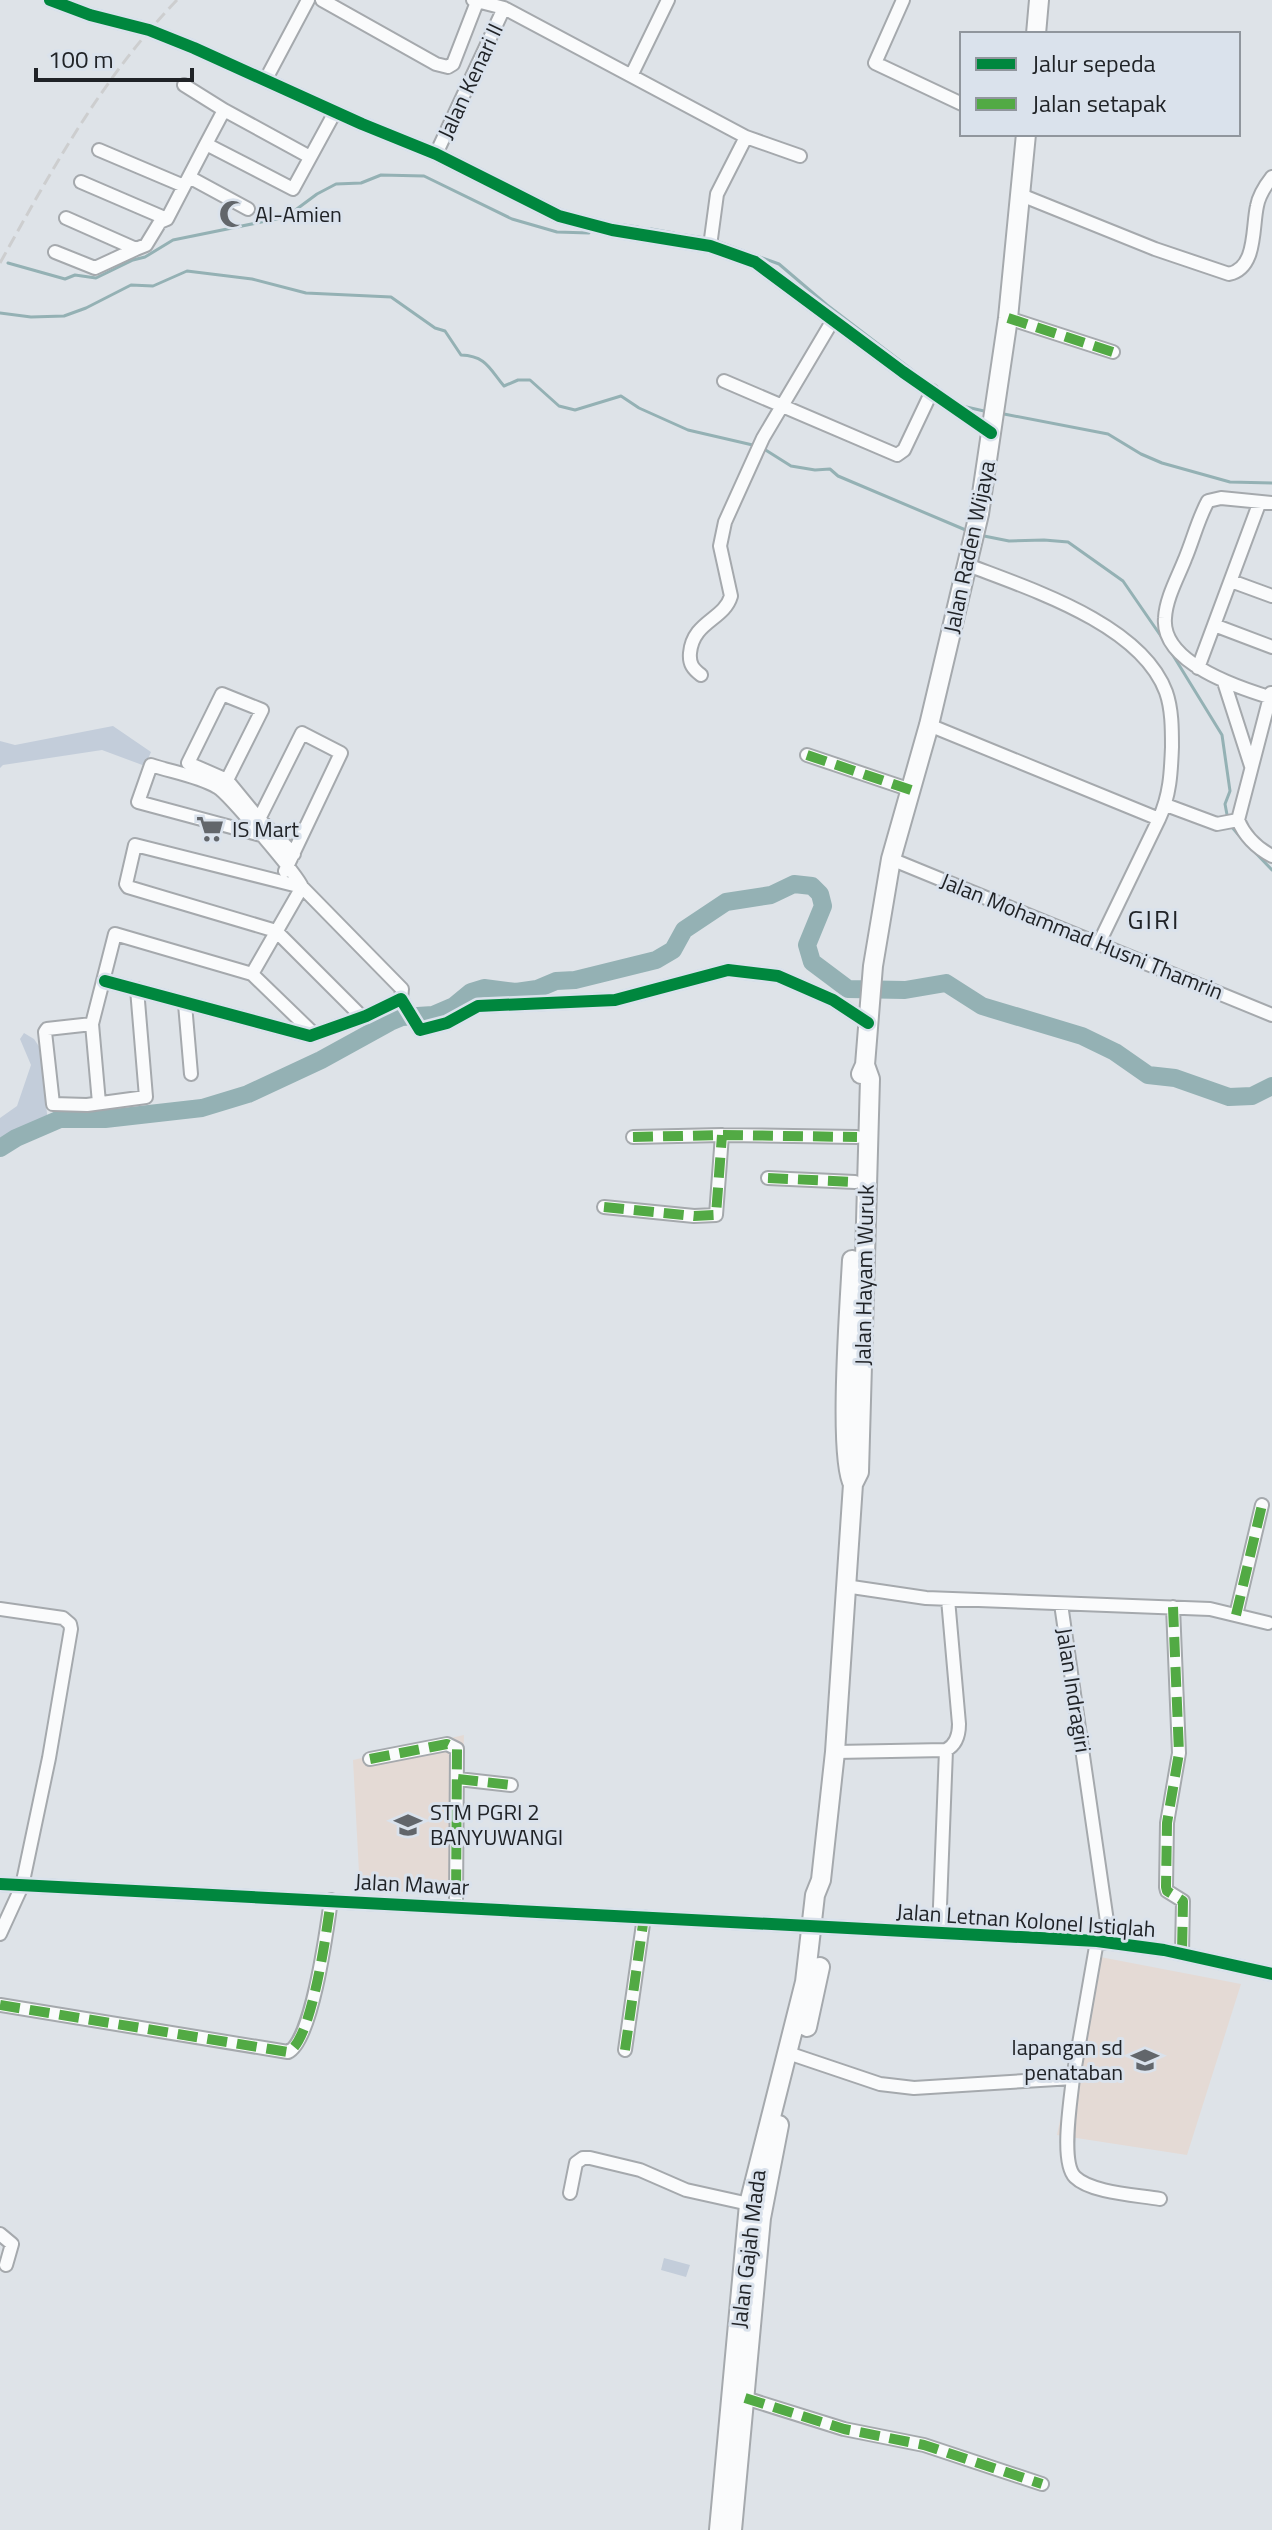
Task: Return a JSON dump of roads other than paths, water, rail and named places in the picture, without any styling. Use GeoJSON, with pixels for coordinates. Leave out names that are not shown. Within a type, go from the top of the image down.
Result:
{"type":"FeatureCollection","features":[{"type":"Feature","properties":{"kind":"highway"},"geometry":{"type":"LineString","coordinates":[[1034,1],[1036,32]]}},
{"type":"Feature","properties":{"kind":"highway","name":"Jalan Raden Wijaya"},"geometry":{"type":"LineString","coordinates":[[891,859],[929,725],[968,565],[1008,318],[1026,136]]}},
{"type":"Feature","properties":{"kind":"highway","name":"Jalan Hayam Wuruk"},"geometry":{"type":"LineString","coordinates":[[853,1484],[848,1474],[846,1426],[860,1079],[865,1065],[873,966],[891,859]]}},
{"type":"Feature","properties":{"kind":"highway","name":"Jalan Hayam Wuruk"},"geometry":{"type":"LineString","coordinates":[[817,1926],[816,1891],[821,1880],[835,1752],[853,1484],[859,1472],[870,1079],[865,1065]]}},
{"type":"Feature","properties":{"kind":"highway"},"geometry":{"type":"LineString","coordinates":[[732,2530],[765,2190],[793,2055],[816,1994],[821,1954],[817,1926]]}},
{"type":"Feature","properties":{"kind":"highway","name":"Jalan Gajah Mada"},"geometry":{"type":"LineString","coordinates":[[719,2530],[749,2204],[793,2055],[817,1926]]}},
{"type":"Feature","properties":{"kind":"street"},"geometry":{"type":"LineString","coordinates":[[50,0],[90,15],[149,30],[266,79],[436,154],[559,216],[612,230],[710,246],[755,262],[991,433]]}},
{"type":"Feature","properties":{"kind":"street"},"geometry":{"type":"LineString","coordinates":[[266,79],[308,0]]}},
{"type":"Feature","properties":{"kind":"street"},"geometry":{"type":"LineString","coordinates":[[322,0],[436,64],[448,67],[453,64],[475,1],[504,8],[746,137],[800,156]]}},
{"type":"Feature","properties":{"kind":"street"},"geometry":{"type":"LineString","coordinates":[[632,74],[668,0]]}},
{"type":"Feature","properties":{"kind":"street"},"geometry":{"type":"LineString","coordinates":[[903,0],[875,63],[960,103]]}},
{"type":"Feature","properties":{"kind":"street","name":"Jalan Kenari II"},"geometry":{"type":"LineString","coordinates":[[436,154],[504,8]]}},
{"type":"Feature","properties":{"kind":"street"},"geometry":{"type":"LineString","coordinates":[[184,85],[224,110],[312,153]]}},
{"type":"Feature","properties":{"kind":"street"},"geometry":{"type":"LineString","coordinates":[[55,252],[95,268],[146,245],[160,222],[167,219],[224,110]]}},
{"type":"Feature","properties":{"kind":"street"},"geometry":{"type":"LineString","coordinates":[[206,144],[290,189],[294,188],[335,112]]}},
{"type":"Feature","properties":{"kind":"street"},"geometry":{"type":"LineString","coordinates":[[710,246],[717,194],[746,137]]}},
{"type":"Feature","properties":{"kind":"street"},"geometry":{"type":"LineString","coordinates":[[99,150],[248,209]]}},
{"type":"Feature","properties":{"kind":"street"},"geometry":{"type":"LineString","coordinates":[[1021,195],[1155,249],[1229,274],[1240,270],[1250,254],[1257,205],[1261,192],[1272,177]]}},
{"type":"Feature","properties":{"kind":"street"},"geometry":{"type":"LineString","coordinates":[[81,182],[167,219]]}},
{"type":"Feature","properties":{"kind":"street"},"geometry":{"type":"LineString","coordinates":[[66,218],[136,249]]}},
{"type":"Feature","properties":{"kind":"street"},"geometry":{"type":"LineString","coordinates":[[1008,318],[1113,352]]}},
{"type":"Feature","properties":{"kind":"street"},"geometry":{"type":"LineString","coordinates":[[701,675],[690,661],[692,643],[703,624],[731,600],[720,539],[763,438],[833,320]]}},
{"type":"Feature","properties":{"kind":"street"},"geometry":{"type":"LineString","coordinates":[[724,381],[897,455],[904,450],[932,391]]}},
{"type":"Feature","properties":{"kind":"street"},"geometry":{"type":"LineString","coordinates":[[1198,668],[1231,581],[1266,503],[1221,498],[1208,501],[1164,619],[1172,643],[1198,668],[1224,682],[1271,695],[1251,766],[1230,823]]}},
{"type":"Feature","properties":{"kind":"street"},"geometry":{"type":"LineString","coordinates":[[968,565],[1042,594],[1105,625],[1157,675],[1169,703],[1172,734],[1170,788],[1166,805],[1099,943]]}},
{"type":"Feature","properties":{"kind":"street"},"geometry":{"type":"LineString","coordinates":[[1231,581],[1272,596]]}},
{"type":"Feature","properties":{"kind":"street"},"geometry":{"type":"LineString","coordinates":[[1214,625],[1272,647]]}},
{"type":"Feature","properties":{"kind":"street"},"geometry":{"type":"LineString","coordinates":[[1224,682],[1251,766]]}},
{"type":"Feature","properties":{"kind":"street"},"geometry":{"type":"LineString","coordinates":[[224,786],[262,710],[222,694],[188,763],[224,786],[294,854]]}},
{"type":"Feature","properties":{"kind":"street"},"geometry":{"type":"LineString","coordinates":[[929,725],[1159,819]]}},
{"type":"Feature","properties":{"kind":"street"},"geometry":{"type":"LineString","coordinates":[[259,819],[302,733],[341,753],[279,883]]}},
{"type":"Feature","properties":{"kind":"street"},"geometry":{"type":"LineString","coordinates":[[807,755],[911,790]]}},
{"type":"Feature","properties":{"kind":"street"},"geometry":{"type":"LineString","coordinates":[[261,835],[138,802],[151,765],[224,786],[302,887],[402,989],[404,1003],[420,1030],[447,1023],[478,1006],[615,1000],[728,970],[778,976],[868,1016]]}},
{"type":"Feature","properties":{"kind":"street"},"geometry":{"type":"LineString","coordinates":[[1166,805],[1230,823],[1272,856]]}},
{"type":"Feature","properties":{"kind":"street"},"geometry":{"type":"LineString","coordinates":[[302,887],[135,845],[126,884],[276,931],[362,1017]]}},
{"type":"Feature","properties":{"kind":"street","name":"Jalan Mohammad Husni Thamrin"},"geometry":{"type":"LineString","coordinates":[[891,859],[1272,1015]]}},
{"type":"Feature","properties":{"kind":"street"},"geometry":{"type":"LineString","coordinates":[[252,974],[302,887]]}},
{"type":"Feature","properties":{"kind":"street"},"geometry":{"type":"LineString","coordinates":[[99,1103],[92,1024],[115,934],[252,974],[314,1034]]}},
{"type":"Feature","properties":{"kind":"street"},"geometry":{"type":"LineString","coordinates":[[105,981],[310,1036],[404,1003]]}},
{"type":"Feature","properties":{"kind":"street"},"geometry":{"type":"LineString","coordinates":[[92,1024],[47,1029],[45,1032],[53,1103],[99,1103],[146,1097],[137,989]]}},
{"type":"Feature","properties":{"kind":"street"},"geometry":{"type":"LineString","coordinates":[[185,1004],[191,1074]]}},
{"type":"Feature","properties":{"kind":"street"},"geometry":{"type":"LineString","coordinates":[[604,1207],[694,1216],[716,1215],[722,1135]]}},
{"type":"Feature","properties":{"kind":"street"},"geometry":{"type":"LineString","coordinates":[[633,1137],[857,1137]]}},
{"type":"Feature","properties":{"kind":"street"},"geometry":{"type":"LineString","coordinates":[[768,1178],[855,1182]]}},
{"type":"Feature","properties":{"kind":"street"},"geometry":{"type":"LineString","coordinates":[[1236,1615],[1262,1505]]}},
{"type":"Feature","properties":{"kind":"street","name":"Jalan Indragiri"},"geometry":{"type":"LineString","coordinates":[[845,1586],[926,1598],[1061,1604],[1104,1942],[1073,2078],[1068,2150],[1070,2167],[1075,2177],[1086,2185],[1160,2199]]}},
{"type":"Feature","properties":{"kind":"street"},"geometry":{"type":"LineString","coordinates":[[939,1932],[949,1748],[958,1734],[948,1599]]}},
{"type":"Feature","properties":{"kind":"street"},"geometry":{"type":"LineString","coordinates":[[1061,1604],[1210,1609],[1268,1623]]}},
{"type":"Feature","properties":{"kind":"street"},"geometry":{"type":"LineString","coordinates":[[1173,1607],[1179,1753],[1167,1823],[1166,1887],[1167,1891],[1183,1901],[1182,1953]]}},
{"type":"Feature","properties":{"kind":"street"},"geometry":{"type":"LineString","coordinates":[[0,1609],[63,1618],[71,1629],[49,1758],[22,1886],[0,1934]]}},
{"type":"Feature","properties":{"kind":"street"},"geometry":{"type":"LineString","coordinates":[[370,1759],[439,1746],[453,1746],[458,1752],[456,1906]]}},
{"type":"Feature","properties":{"kind":"street"},"geometry":{"type":"LineString","coordinates":[[835,1752],[949,1748]]}},
{"type":"Feature","properties":{"kind":"street"},"geometry":{"type":"LineString","coordinates":[[458,1779],[511,1785]]}},
{"type":"Feature","properties":{"kind":"street","name":"Jalan Mawar"},"geometry":{"type":"LineString","coordinates":[[0,1884],[817,1926]]}},
{"type":"Feature","properties":{"kind":"street"},"geometry":{"type":"LineString","coordinates":[[0,2005],[288,2052],[297,2046],[308,2020],[331,1900]]}},
{"type":"Feature","properties":{"kind":"street"},"geometry":{"type":"LineString","coordinates":[[625,2050],[644,1917]]}},
{"type":"Feature","properties":{"kind":"street","name":"Jalan Letnan Kolonel Istiqlah"},"geometry":{"type":"LineString","coordinates":[[817,1926],[1104,1942],[1182,1953],[1272,1974]]}},
{"type":"Feature","properties":{"kind":"street"},"geometry":{"type":"LineString","coordinates":[[793,2055],[880,2084],[914,2088],[1073,2078]]}},
{"type":"Feature","properties":{"kind":"street"},"geometry":{"type":"LineString","coordinates":[[570,2193],[576,2163],[590,2158],[640,2170],[686,2190],[749,2204]]}},
{"type":"Feature","properties":{"kind":"street"},"geometry":{"type":"LineString","coordinates":[[0,2234],[12,2244],[6,2265]]}},
{"type":"Feature","properties":{"kind":"street"},"geometry":{"type":"LineString","coordinates":[[745,2398],[844,2429],[924,2445],[1042,2484]]}},
{"type":"Feature","properties":{"kind":"waterway"},"geometry":{"type":"LineString","coordinates":[[8,263],[65,279],[75,275],[96,278],[145,257],[173,240],[286,217],[336,184],[361,183],[381,175],[424,176],[512,219],[557,232],[589,233]]}},
{"type":"Feature","properties":{"kind":"waterway"},"geometry":{"type":"LineString","coordinates":[[624,225],[638,227]]}},
{"type":"Feature","properties":{"kind":"waterway"},"geometry":{"type":"LineString","coordinates":[[651,229],[674,233]]}},
{"type":"Feature","properties":{"kind":"waterway"},"geometry":{"type":"LineString","coordinates":[[685,235],[705,238]]}},
{"type":"Feature","properties":{"kind":"waterway"},"geometry":{"type":"LineString","coordinates":[[719,242],[779,264],[929,383]]}},
{"type":"Feature","properties":{"kind":"waterway"},"geometry":{"type":"LineString","coordinates":[[0,313],[31,317],[64,316],[131,285],[153,286],[187,271],[252,279],[306,293],[391,297],[435,328],[445,331],[461,355],[482,361],[504,386],[518,380],[530,380],[559,406],[575,410],[621,396],[639,408],[688,430],[757,446]]}},
{"type":"Feature","properties":{"kind":"waterway"},"geometry":{"type":"LineString","coordinates":[[962,406],[984,411]]}},
{"type":"Feature","properties":{"kind":"waterway"},"geometry":{"type":"LineString","coordinates":[[1004,414],[1108,434],[1162,463],[1230,482],[1272,483]]}},
{"type":"Feature","properties":{"kind":"waterway"},"geometry":{"type":"LineString","coordinates":[[764,449],[791,466],[830,469],[838,476],[968,531]]}},
{"type":"Feature","properties":{"kind":"waterway"},"geometry":{"type":"LineString","coordinates":[[984,536],[1009,541],[1068,542],[1123,581],[1165,642]]}},
{"type":"Feature","properties":{"kind":"waterway"},"geometry":{"type":"LineString","coordinates":[[1171,652],[1222,735],[1230,791],[1225,804],[1228,820]]}},
{"type":"Feature","properties":{"kind":"waterway"},"geometry":{"type":"LineString","coordinates":[[1231,826],[1242,839]]}},
{"type":"Feature","properties":{"kind":"waterway"},"geometry":{"type":"LineString","coordinates":[[1250,847],[1272,870]]}},
{"type":"Feature","properties":{"kind":"waterway"},"geometry":{"type":"LineString","coordinates":[[0,1148],[60,1119],[105,1119],[202,1108],[248,1094],[321,1060],[390,1022],[402,1017],[433,1015],[454,1006],[471,992],[484,988],[516,992],[537,989],[556,981],[575,980],[656,960],[673,950],[684,930],[726,902],[771,895],[794,884],[812,886],[820,894],[823,906],[807,945],[812,962],[848,989],[905,990],[946,983],[982,1006],[1082,1036],[1115,1052],[1148,1075],[1175,1078],[1229,1097],[1252,1096],[1272,1086]]}},
{"type":"Feature","properties":{"kind":"railway"},"geometry":{"type":"LineString","coordinates":[[0,263],[59,159],[102,93],[177,0]]}},
{"type":"Feature","properties":{"kind":"place","name":"Al-Amien"},"geometry":{"type":"Point","coordinates":[233,214]}},
{"type":"Feature","properties":{"kind":"place","name":"IS Mart"},"geometry":{"type":"Point","coordinates":[210,829]}},
{"type":"Feature","properties":{"kind":"place","name":"STM PGRI 2 BANYUWANGI"},"geometry":{"type":"Point","coordinates":[408,1825]}},
{"type":"Feature","properties":{"kind":"place","name":"lapangan sd penataban"},"geometry":{"type":"Point","coordinates":[1145,2060]}},
{"type":"Feature","properties":{"kind":"district","name":"GIRI"},"geometry":{"type":"Point","coordinates":[1154,919]}}]}
